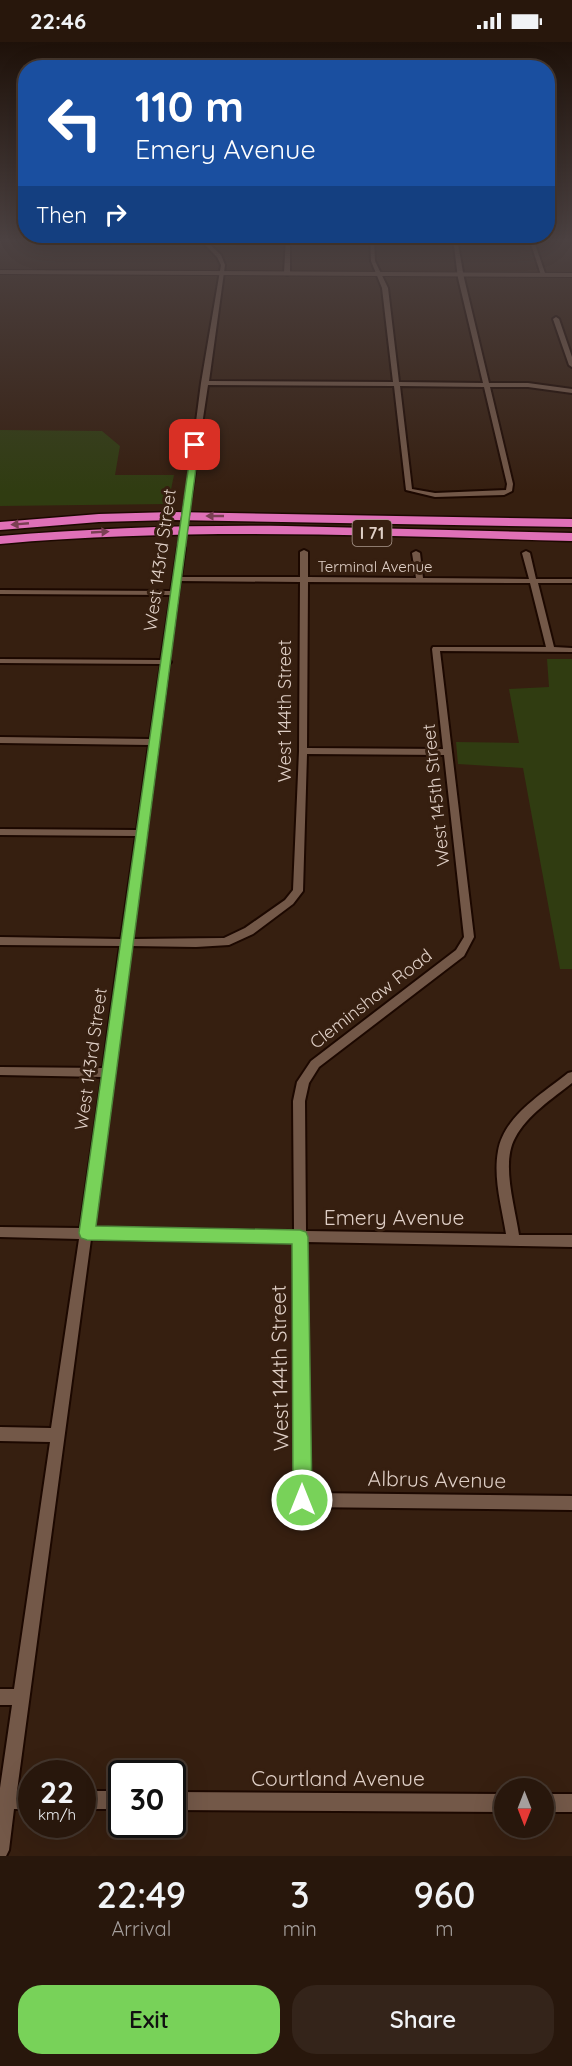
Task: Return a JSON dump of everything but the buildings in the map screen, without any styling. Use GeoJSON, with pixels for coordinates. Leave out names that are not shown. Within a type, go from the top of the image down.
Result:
{"type":"FeatureCollection","features":[{"type":"Feature","properties":{"kind":"highway"},"geometry":{"type":"LineString","coordinates":[[274,517],[394,514],[572,515]]}},
{"type":"Feature","properties":{"kind":"highway","name":"I 71"},"geometry":{"type":"LineString","coordinates":[[0,526],[99,518],[274,517],[572,523]]}},
{"type":"Feature","properties":{"kind":"highway"},"geometry":{"type":"LineString","coordinates":[[172,530],[293,536],[572,543]]}},
{"type":"Feature","properties":{"kind":"highway","name":"I 71"},"geometry":{"type":"LineString","coordinates":[[0,540],[100,532],[172,530],[572,537]]}},
{"type":"Feature","properties":{"kind":"street","name":"West 143rd Street"},"geometry":{"type":"LineString","coordinates":[[0,1850],[213,323]]}},
{"type":"Feature","properties":{"kind":"street"},"geometry":{"type":"LineString","coordinates":[[390,323],[409,490],[435,495],[504,493],[509,491],[510,484],[472,323]]}},
{"type":"Feature","properties":{"kind":"street"},"geometry":{"type":"LineString","coordinates":[[557,323],[571,361]]}},
{"type":"Feature","properties":{"kind":"street"},"geometry":{"type":"LineString","coordinates":[[204,383],[528,385],[572,391]]}},
{"type":"Feature","properties":{"kind":"street","name":"West 144th Street"},"geometry":{"type":"LineString","coordinates":[[0,940],[126,943],[225,942],[249,931],[289,902],[298,891],[303,751],[303,552]]}},
{"type":"Feature","properties":{"kind":"street"},"geometry":{"type":"LineString","coordinates":[[416,553],[420,581]]}},
{"type":"Feature","properties":{"kind":"street"},"geometry":{"type":"LineString","coordinates":[[526,553],[551,650],[572,650]]}},
{"type":"Feature","properties":{"kind":"street","name":"Terminal Avenue"},"geometry":{"type":"LineString","coordinates":[[177,579],[572,581]]}},
{"type":"Feature","properties":{"kind":"street"},"geometry":{"type":"LineString","coordinates":[[0,592],[175,593]]}},
{"type":"Feature","properties":{"kind":"street","name":"West 145th Street"},"geometry":{"type":"LineString","coordinates":[[469,937],[436,649],[551,650]]}},
{"type":"Feature","properties":{"kind":"street"},"geometry":{"type":"LineString","coordinates":[[0,661],[167,662]]}},
{"type":"Feature","properties":{"kind":"street"},"geometry":{"type":"LineString","coordinates":[[0,740],[155,742]]}},
{"type":"Feature","properties":{"kind":"street"},"geometry":{"type":"LineString","coordinates":[[303,751],[449,752]]}},
{"type":"Feature","properties":{"kind":"street"},"geometry":{"type":"LineString","coordinates":[[0,832],[142,833]]}},
{"type":"Feature","properties":{"kind":"street","name":"Cleminshaw Road"},"geometry":{"type":"LineString","coordinates":[[300,1237],[299,1101],[303,1082],[315,1064],[460,953],[469,937]]}},
{"type":"Feature","properties":{"kind":"street"},"geometry":{"type":"LineString","coordinates":[[0,1071],[108,1073]]}},
{"type":"Feature","properties":{"kind":"street"},"geometry":{"type":"LineString","coordinates":[[513,1239],[504,1167],[506,1142],[518,1123],[572,1076]]}},
{"type":"Feature","properties":{"kind":"street","name":"Emery Avenue"},"geometry":{"type":"LineString","coordinates":[[0,1232],[572,1241]]}},
{"type":"Feature","properties":{"kind":"street","name":"West 144th Street"},"geometry":{"type":"LineString","coordinates":[[300,1237],[302,1500]]}},
{"type":"Feature","properties":{"kind":"street"},"geometry":{"type":"LineString","coordinates":[[0,1434],[57,1435]]}},
{"type":"Feature","properties":{"kind":"street","name":"Albrus Avenue"},"geometry":{"type":"LineString","coordinates":[[302,1500],[572,1503]]}},
{"type":"Feature","properties":{"kind":"street"},"geometry":{"type":"LineString","coordinates":[[0,1697],[21,1697]]}},
{"type":"Feature","properties":{"kind":"street"},"geometry":{"type":"LineString","coordinates":[[7,1800],[18,1800]]}},
{"type":"Feature","properties":{"kind":"street","name":"Courtland Avenue"},"geometry":{"type":"LineString","coordinates":[[186,1801],[494,1803]]}},
{"type":"Feature","properties":{"kind":"street"},"geometry":{"type":"LineString","coordinates":[[554,1803],[572,1803]]}},
{"type":"Feature","properties":{"kind":"green space"},"geometry":{"type":"Polygon","coordinates":[[[0,430],[102,431],[120,446],[115,475],[174,475],[168,504],[0,506],[0,430]]]}},
{"type":"Feature","properties":{"kind":"green space"},"geometry":{"type":"Polygon","coordinates":[[[547,659],[572,659],[572,969],[560,969],[523,768],[458,764],[456,742],[519,743],[509,689],[549,687],[547,659]]]}},
{"type":"Feature","properties":{"kind":"route"},"geometry":{"type":"LineString","coordinates":[[195,445],[87,1233],[300,1237],[302,1500]]}}]}
